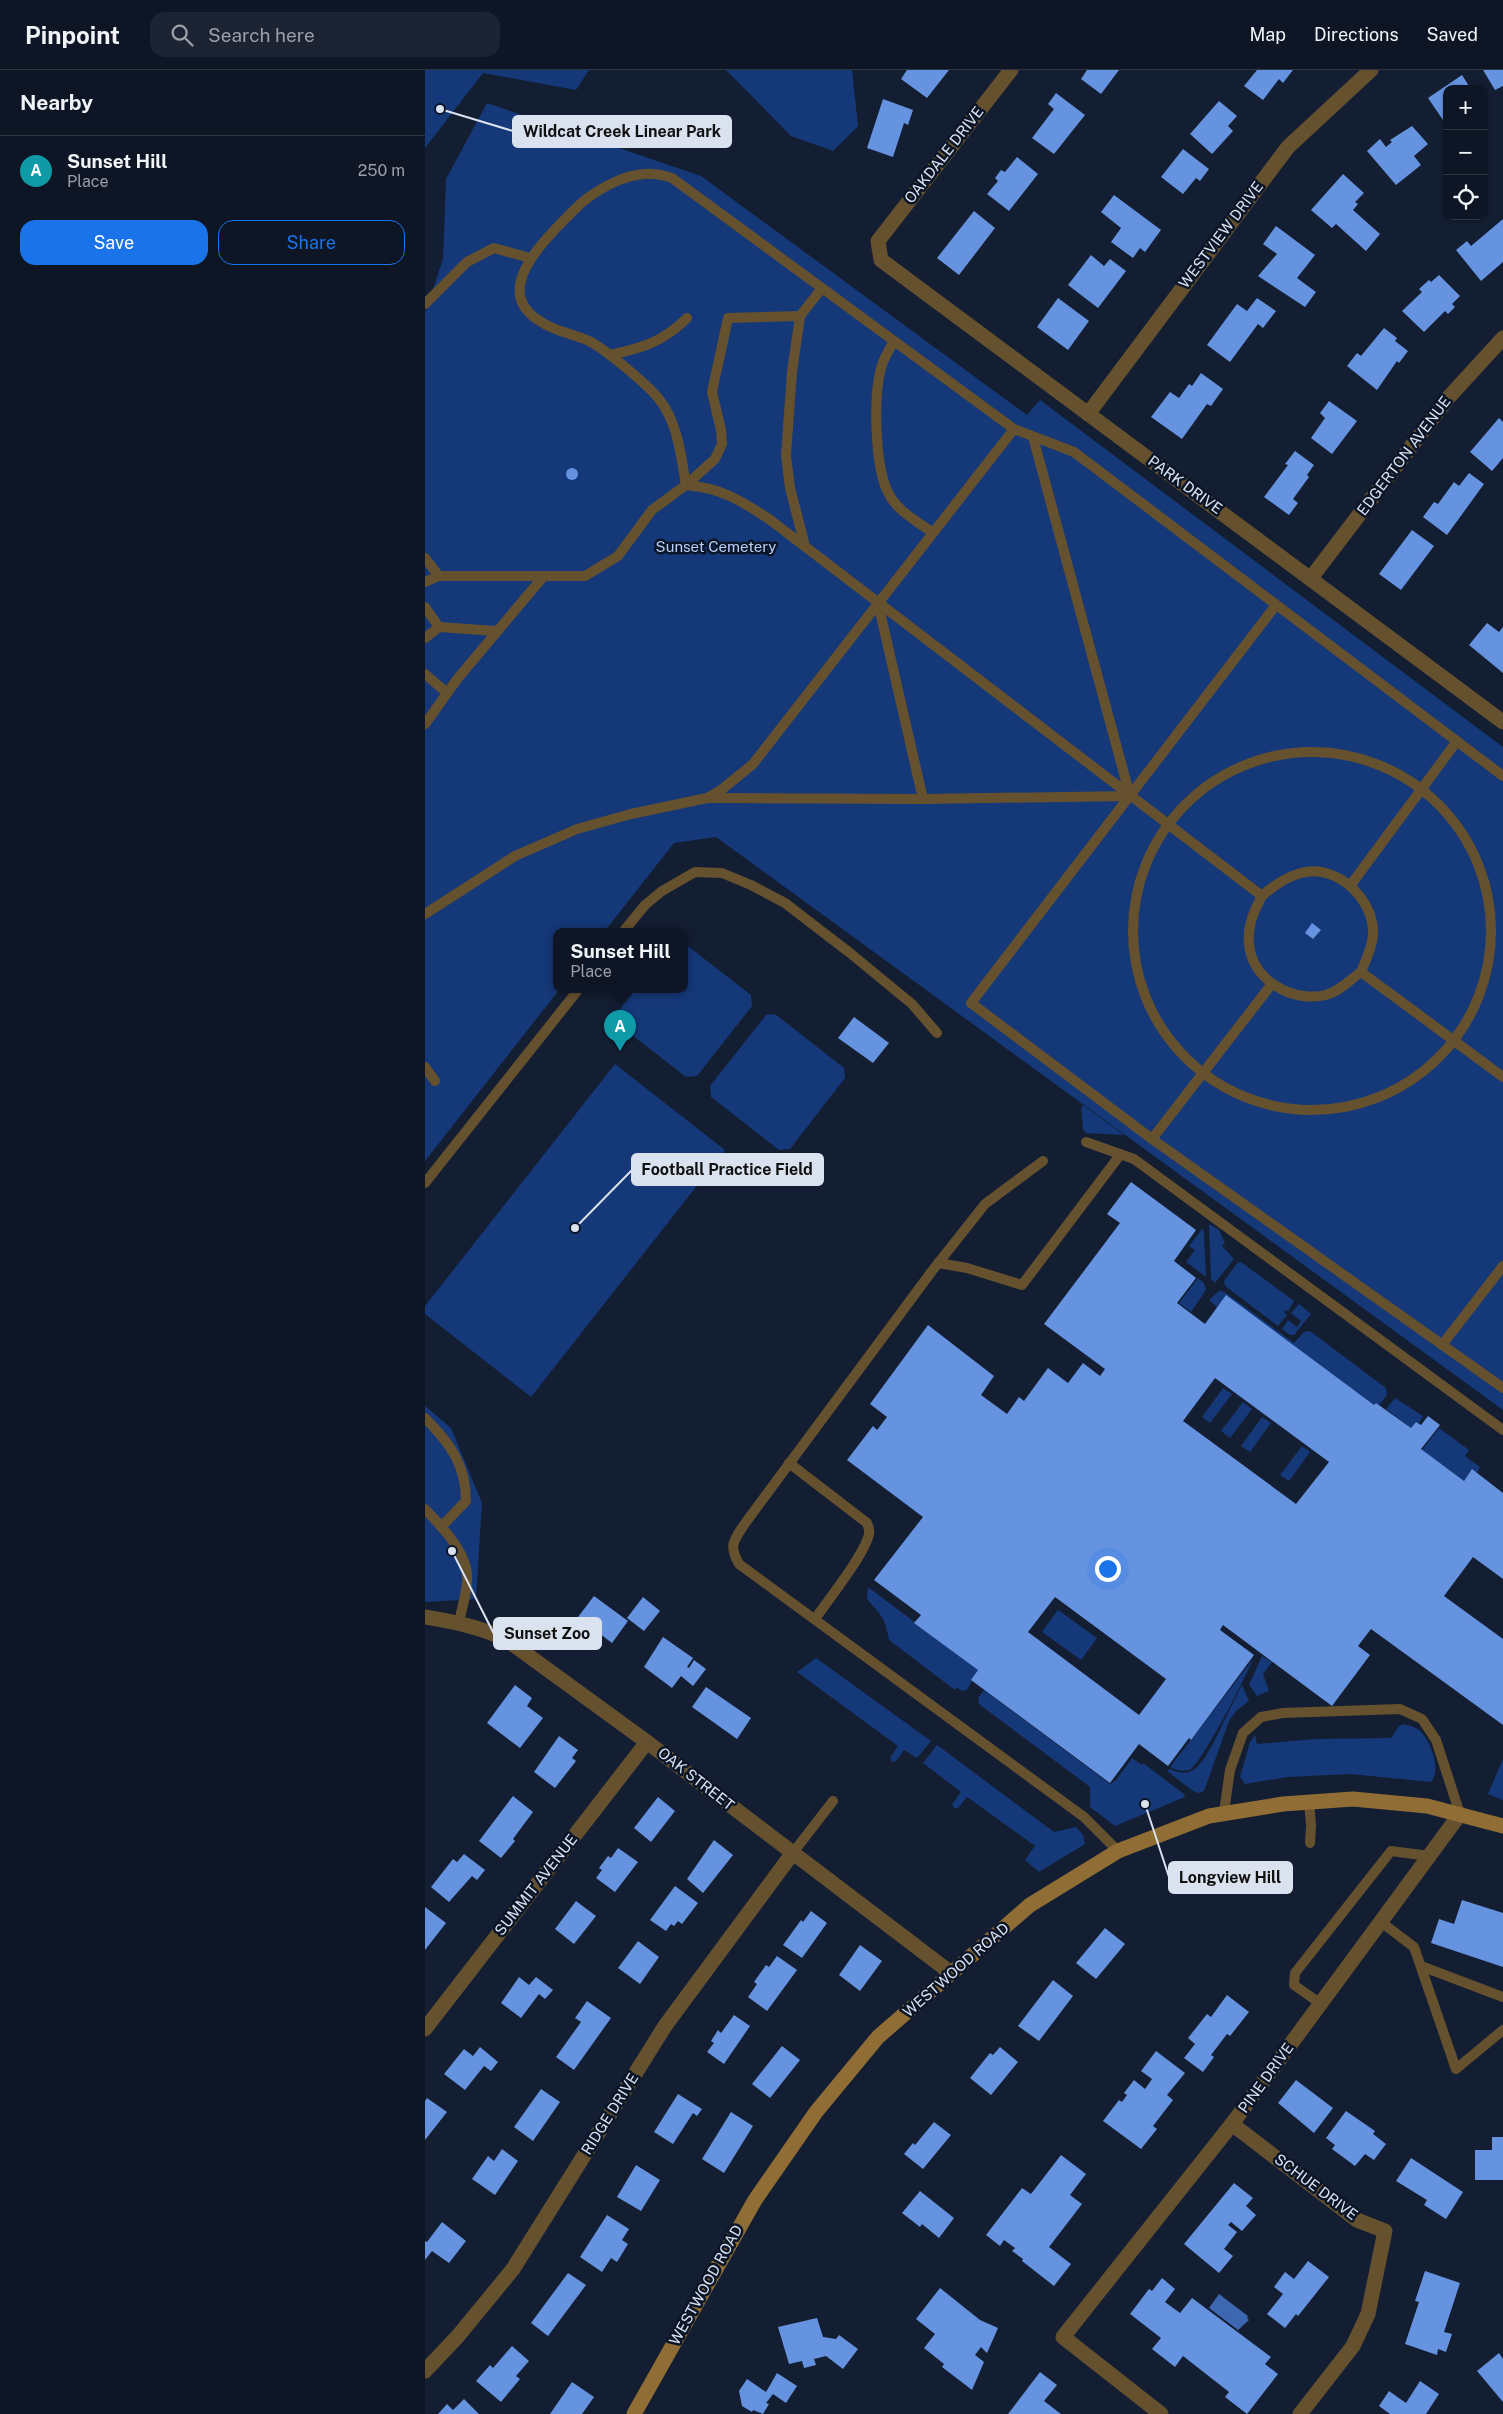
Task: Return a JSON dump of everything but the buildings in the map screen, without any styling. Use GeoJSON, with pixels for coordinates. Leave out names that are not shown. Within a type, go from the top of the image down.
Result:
{"type":"FeatureCollection","features":[{"type":"Feature","properties":{"kind":"street","name":"OAKDALE DRIVE"},"geometry":{"type":"LineString","coordinates":[[878,241],[1011,70]]}},
{"type":"Feature","properties":{"kind":"street","name":"WESTVIEW DRIVE"},"geometry":{"type":"LineString","coordinates":[[1089,414],[1288,147],[1371,70]]}},
{"type":"Feature","properties":{"kind":"street","name":"PARK DRIVE"},"geometry":{"type":"LineString","coordinates":[[878,241],[881,260],[1503,722]]}},
{"type":"Feature","properties":{"kind":"street","name":"EDGERTON AVENUE"},"geometry":{"type":"LineString","coordinates":[[1311,578],[1448,398],[1503,338]]}},
{"type":"Feature","properties":{"kind":"street","name":"OAK STREET"},"geometry":{"type":"LineString","coordinates":[[425,1617],[459,1623],[489,1632],[507,1640],[647,1742],[951,1973]]}},
{"type":"Feature","properties":{"kind":"street","name":"SUMMIT AVENUE"},"geometry":{"type":"LineString","coordinates":[[425,2028],[647,1742]]}},
{"type":"Feature","properties":{"kind":"street","name":"WESTWOOD ROAD"},"geometry":{"type":"LineString","coordinates":[[634,2414],[755,2200],[816,2112],[878,2038],[1030,1905],[1118,1851],[1209,1816],[1225,1812],[1353,1799],[1427,1806],[1503,1826]]}},
{"type":"Feature","properties":{"kind":"street","name":"PINE DRIVE"},"geometry":{"type":"LineString","coordinates":[[1161,2414],[1063,2337],[1232,2124],[1460,1814]]}},
{"type":"Feature","properties":{"kind":"street","name":"RIDGE DRIVE"},"geometry":{"type":"LineString","coordinates":[[425,2371],[458,2336],[513,2269],[665,2026],[792,1854]]}},
{"type":"Feature","properties":{"kind":"street","name":"SCHUE DRIVE"},"geometry":{"type":"LineString","coordinates":[[1232,2124],[1357,2220],[1385,2232],[1368,2314],[1353,2346],[1301,2414]]}},
{"type":"Feature","properties":{"kind":"lane"},"geometry":{"type":"LineString","coordinates":[[686,485],[674,427],[667,410],[659,398],[610,355],[589,341],[542,323],[529,312],[519,295],[521,276],[530,258],[580,203],[597,191],[635,176],[653,174],[672,178],[1014,429],[1074,452],[1503,776]]}},
{"type":"Feature","properties":{"kind":"lane"},"geometry":{"type":"LineString","coordinates":[[425,304],[467,262],[494,248],[530,258]]}},
{"type":"Feature","properties":{"kind":"lane"},"geometry":{"type":"LineString","coordinates":[[805,546],[790,488],[786,455],[792,372],[800,316],[822,288]]}},
{"type":"Feature","properties":{"kind":"lane"},"geometry":{"type":"LineString","coordinates":[[425,582],[439,576],[481,574],[543,577],[585,576],[618,556],[652,510],[686,485],[715,459],[722,444],[721,430],[712,392],[728,318],[800,316]]}},
{"type":"Feature","properties":{"kind":"lane"},"geometry":{"type":"LineString","coordinates":[[610,355],[642,348],[672,334],[687,318]]}},
{"type":"Feature","properties":{"kind":"lane"},"geometry":{"type":"LineString","coordinates":[[894,341],[882,364],[876,397],[878,449],[884,480],[890,496],[905,513],[933,533]]}},
{"type":"Feature","properties":{"kind":"lane"},"geometry":{"type":"LineString","coordinates":[[707,798],[721,790],[753,764],[1014,429]]}},
{"type":"Feature","properties":{"kind":"lane"},"geometry":{"type":"LineString","coordinates":[[1033,437],[1130,796]]}},
{"type":"Feature","properties":{"kind":"lane"},"geometry":{"type":"LineString","coordinates":[[686,485],[708,487],[737,497],[805,546],[1262,896]]}},
{"type":"Feature","properties":{"kind":"lane"},"geometry":{"type":"LineString","coordinates":[[425,558],[439,576]]}},
{"type":"Feature","properties":{"kind":"lane"},"geometry":{"type":"LineString","coordinates":[[425,724],[497,630],[543,577]]}},
{"type":"Feature","properties":{"kind":"lane"},"geometry":{"type":"LineString","coordinates":[[878,603],[923,799]]}},
{"type":"Feature","properties":{"kind":"lane"},"geometry":{"type":"LineString","coordinates":[[1276,605],[971,1003],[1152,1139],[1503,1388]]}},
{"type":"Feature","properties":{"kind":"lane"},"geometry":{"type":"LineString","coordinates":[[425,607],[439,627]]}},
{"type":"Feature","properties":{"kind":"lane"},"geometry":{"type":"LineString","coordinates":[[425,638],[439,627],[497,630]]}},
{"type":"Feature","properties":{"kind":"lane"},"geometry":{"type":"LineString","coordinates":[[425,674],[447,693]]}},
{"type":"Feature","properties":{"kind":"lane"},"geometry":{"type":"LineString","coordinates":[[1350,886],[1457,741]]}},
{"type":"Feature","properties":{"kind":"lane"},"geometry":{"type":"LineString","coordinates":[[1312,752],[1359,759],[1395,773],[1421,790],[1439,806],[1467,843],[1478,864],[1490,909],[1490,948],[1485,978],[1467,1022],[1455,1040],[1433,1064],[1402,1087],[1374,1099],[1336,1109],[1305,1110],[1266,1104],[1223,1086],[1204,1073],[1186,1057],[1157,1020],[1147,999],[1135,954],[1134,923],[1139,884],[1151,855],[1168,825],[1186,804],[1223,776],[1244,766],[1289,754],[1312,752]]}},
{"type":"Feature","properties":{"kind":"lane"},"geometry":{"type":"LineString","coordinates":[[425,914],[515,856],[577,829],[631,814],[707,798],[923,799],[1130,796]]}},
{"type":"Feature","properties":{"kind":"lane"},"geometry":{"type":"LineString","coordinates":[[1317,871],[1335,875],[1350,886],[1366,906],[1373,927],[1372,946],[1361,972],[1337,991],[1325,995],[1299,996],[1271,985],[1253,958],[1249,945],[1253,913],[1262,896],[1274,885],[1302,872],[1317,871]]}},
{"type":"Feature","properties":{"kind":"lane"},"geometry":{"type":"LineString","coordinates":[[626,928],[645,905],[662,891],[695,872],[722,873],[785,903],[912,1004],[937,1033]]}},
{"type":"Feature","properties":{"kind":"lane"},"geometry":{"type":"LineString","coordinates":[[1361,972],[1503,1077]]}},
{"type":"Feature","properties":{"kind":"lane"},"geometry":{"type":"LineString","coordinates":[[1152,1139],[1271,985]]}},
{"type":"Feature","properties":{"kind":"lane"},"geometry":{"type":"LineString","coordinates":[[425,1183],[575,993]]}},
{"type":"Feature","properties":{"kind":"lane"},"geometry":{"type":"LineString","coordinates":[[425,1067],[435,1081]]}},
{"type":"Feature","properties":{"kind":"lane"},"geometry":{"type":"LineString","coordinates":[[1086,1142],[1134,1159],[1503,1430]]}},
{"type":"Feature","properties":{"kind":"lane"},"geometry":{"type":"LineString","coordinates":[[938,1263],[967,1268],[1022,1284],[1117,1154]]}},
{"type":"Feature","properties":{"kind":"lane"},"geometry":{"type":"LineString","coordinates":[[1043,1161],[985,1204],[938,1263],[733,1541],[732,1552],[739,1564],[1084,1817],[1118,1851]]}},
{"type":"Feature","properties":{"kind":"lane"},"geometry":{"type":"LineString","coordinates":[[1443,1345],[1503,1266]]}},
{"type":"Feature","properties":{"kind":"lane"},"geometry":{"type":"LineString","coordinates":[[425,1418],[437,1430],[457,1458],[466,1482],[466,1501],[441,1527]]}},
{"type":"Feature","properties":{"kind":"lane"},"geometry":{"type":"LineString","coordinates":[[789,1464],[867,1522],[870,1531],[867,1540],[847,1573],[815,1619]]}},
{"type":"Feature","properties":{"kind":"lane"},"geometry":{"type":"LineString","coordinates":[[425,1510],[441,1527],[457,1550],[466,1568],[466,1584],[459,1623]]}},
{"type":"Feature","properties":{"kind":"lane"},"geometry":{"type":"LineString","coordinates":[[1225,1812],[1230,1770],[1243,1733],[1261,1718],[1283,1713],[1400,1709],[1422,1719],[1436,1740],[1460,1814]]}},
{"type":"Feature","properties":{"kind":"lane"},"geometry":{"type":"LineString","coordinates":[[792,1854],[833,1801]]}},
{"type":"Feature","properties":{"kind":"lane"},"geometry":{"type":"LineString","coordinates":[[1309,1802],[1310,1843]]}},
{"type":"Feature","properties":{"kind":"lane"},"geometry":{"type":"LineString","coordinates":[[1321,2004],[1294,1985],[1295,1972],[1391,1851],[1429,1856]]}},
{"type":"Feature","properties":{"kind":"lane"},"geometry":{"type":"LineString","coordinates":[[1381,1922],[1414,1947],[1456,2069],[1503,2030]]}},
{"type":"Feature","properties":{"kind":"lane"},"geometry":{"type":"LineString","coordinates":[[1421,1966],[1503,1997]]}},
{"type":"Feature","properties":{"kind":"green space"},"geometry":{"type":"Polygon","coordinates":[[[425,70],[589,70],[576,90],[483,73],[425,148],[425,70]]]}},
{"type":"Feature","properties":{"kind":"green space"},"geometry":{"type":"Polygon","coordinates":[[[726,70],[852,70],[858,126],[833,151],[791,136],[726,70]]]}},
{"type":"Feature","properties":{"kind":"green space","name":"Sunset Cemetery"},"geometry":{"type":"Polygon","coordinates":[[[487,103],[701,176],[1027,415],[1040,400],[1503,747],[1503,1410],[716,837],[674,843],[607,928],[553,928],[553,993],[557,993],[425,1161],[425,313],[443,259],[446,179],[487,103]]]}},
{"type":"Feature","properties":{"kind":"green space"},"geometry":{"type":"Polygon","coordinates":[[[688,946],[751,995],[752,1006],[697,1076],[686,1077],[618,1024],[617,1013],[633,993],[688,993],[688,946]]]}},
{"type":"Feature","properties":{"kind":"green space"},"geometry":{"type":"Polygon","coordinates":[[[775,1014],[844,1068],[845,1078],[790,1149],[779,1150],[711,1097],[710,1086],[766,1015],[775,1014]]]}},
{"type":"Feature","properties":{"kind":"green space"},"geometry":{"type":"Polygon","coordinates":[[[615,1064],[725,1150],[531,1397],[425,1314],[425,1306],[615,1064]]]}},
{"type":"Feature","properties":{"kind":"green space"},"geometry":{"type":"Polygon","coordinates":[[[1083,1105],[1124,1135],[1086,1133],[1083,1129],[1081,1108],[1083,1105]]]}},
{"type":"Feature","properties":{"kind":"green space"},"geometry":{"type":"Polygon","coordinates":[[[1209,1224],[1219,1230],[1225,1243],[1222,1246],[1234,1259],[1215,1283],[1211,1279],[1209,1224]]]}},
{"type":"Feature","properties":{"kind":"green space"},"geometry":{"type":"Polygon","coordinates":[[[1203,1228],[1206,1277],[1186,1262],[1195,1250],[1189,1246],[1203,1228]]]}},
{"type":"Feature","properties":{"kind":"green space"},"geometry":{"type":"Polygon","coordinates":[[[1241,1262],[1294,1301],[1288,1311],[1284,1312],[1287,1315],[1278,1326],[1225,1286],[1224,1281],[1237,1263],[1241,1262]]]}},
{"type":"Feature","properties":{"kind":"green space"},"geometry":{"type":"Polygon","coordinates":[[[1198,1278],[1204,1283],[1206,1290],[1191,1312],[1179,1303],[1198,1278]]]}},
{"type":"Feature","properties":{"kind":"green space"},"geometry":{"type":"Polygon","coordinates":[[[1220,1290],[1294,1343],[1304,1332],[1310,1331],[1386,1388],[1387,1395],[1379,1405],[1376,1403],[1374,1405],[1224,1298],[1217,1307],[1209,1300],[1220,1290]]]}},
{"type":"Feature","properties":{"kind":"green space"},"geometry":{"type":"Polygon","coordinates":[[[1299,1304],[1311,1314],[1294,1335],[1290,1335],[1282,1329],[1288,1320],[1297,1327],[1301,1321],[1291,1313],[1299,1304]]]}},
{"type":"Feature","properties":{"kind":"green space"},"geometry":{"type":"Polygon","coordinates":[[[1223,1388],[1232,1394],[1210,1423],[1202,1417],[1223,1388]]]}},
{"type":"Feature","properties":{"kind":"green space"},"geometry":{"type":"Polygon","coordinates":[[[1395,1398],[1423,1416],[1419,1424],[1416,1422],[1411,1428],[1386,1409],[1395,1398]]]}},
{"type":"Feature","properties":{"kind":"green space"},"geometry":{"type":"Polygon","coordinates":[[[1243,1402],[1252,1409],[1230,1438],[1221,1431],[1243,1402]]]}},
{"type":"Feature","properties":{"kind":"green space"},"geometry":{"type":"Polygon","coordinates":[[[425,1406],[451,1428],[482,1503],[476,1599],[425,1602],[425,1406]]]}},
{"type":"Feature","properties":{"kind":"green space"},"geometry":{"type":"Polygon","coordinates":[[[1262,1417],[1271,1423],[1250,1452],[1241,1446],[1262,1417]]]}},
{"type":"Feature","properties":{"kind":"green space"},"geometry":{"type":"Polygon","coordinates":[[[1439,1428],[1469,1450],[1465,1456],[1480,1467],[1477,1473],[1472,1470],[1464,1481],[1422,1450],[1439,1428]]]}},
{"type":"Feature","properties":{"kind":"green space"},"geometry":{"type":"Polygon","coordinates":[[[1302,1446],[1310,1452],[1289,1481],[1280,1475],[1302,1446]]]}},
{"type":"Feature","properties":{"kind":"green space"},"geometry":{"type":"Polygon","coordinates":[[[868,1587],[978,1670],[967,1690],[962,1691],[957,1687],[955,1690],[889,1640],[884,1621],[867,1599],[868,1587]]]}},
{"type":"Feature","properties":{"kind":"green space"},"geometry":{"type":"Polygon","coordinates":[[[1058,1610],[1097,1638],[1081,1660],[1042,1632],[1058,1610]]]}},
{"type":"Feature","properties":{"kind":"green space"},"geometry":{"type":"Polygon","coordinates":[[[1262,1656],[1272,1662],[1263,1674],[1269,1691],[1257,1696],[1249,1685],[1262,1656]]]}},
{"type":"Feature","properties":{"kind":"green space"},"geometry":{"type":"Polygon","coordinates":[[[816,1658],[931,1741],[917,1758],[904,1750],[896,1761],[892,1762],[890,1758],[898,1746],[797,1672],[816,1658]]]}},
{"type":"Feature","properties":{"kind":"green space"},"geometry":{"type":"Polygon","coordinates":[[[1253,1659],[1224,1718],[1195,1764],[1186,1771],[1170,1767],[1253,1659]]]}},
{"type":"Feature","properties":{"kind":"green space"},"geometry":{"type":"Polygon","coordinates":[[[1242,1685],[1249,1701],[1236,1711],[1229,1721],[1204,1791],[1198,1793],[1193,1791],[1167,1771],[1170,1769],[1176,1772],[1190,1772],[1202,1762],[1242,1685]]]}},
{"type":"Feature","properties":{"kind":"green space"},"geometry":{"type":"Polygon","coordinates":[[[984,1690],[1110,1784],[1116,1780],[1132,1758],[1142,1765],[1143,1763],[1184,1794],[1185,1797],[1115,1826],[1090,1807],[1090,1787],[979,1704],[978,1698],[984,1690]]]}},
{"type":"Feature","properties":{"kind":"green space"},"geometry":{"type":"Polygon","coordinates":[[[1404,1724],[1419,1730],[1431,1747],[1435,1770],[1431,1782],[1350,1774],[1288,1777],[1245,1784],[1240,1777],[1250,1742],[1255,1735],[1257,1744],[1315,1739],[1391,1738],[1399,1726],[1404,1724]]]}},
{"type":"Feature","properties":{"kind":"green space"},"geometry":{"type":"Polygon","coordinates":[[[937,1745],[1054,1832],[1076,1827],[1083,1835],[1085,1844],[1039,1872],[1025,1860],[1035,1846],[967,1797],[958,1808],[954,1808],[952,1804],[961,1792],[923,1763],[937,1745]]]}},
{"type":"Feature","properties":{"kind":"green space"},"geometry":{"type":"Polygon","coordinates":[[[1503,1759],[1503,1800],[1488,1794],[1503,1759]]]}},
{"type":"Feature","properties":{"kind":"shaded area"},"geometry":{"type":"Polygon","coordinates":[[[1219,2294],[1248,2316],[1249,2320],[1238,2330],[1209,2308],[1219,2294]]]}},
{"type":"Feature","properties":{"kind":"place","name":"Wildcat Creek Linear Park"},"geometry":{"type":"Point","coordinates":[440,109]}},
{"type":"Feature","properties":{"kind":"place","name":"Sunset Hill"},"geometry":{"type":"Point","coordinates":[620,1051]}},
{"type":"Feature","properties":{"kind":"place","name":"Football Practice Field"},"geometry":{"type":"Point","coordinates":[575,1228]}},
{"type":"Feature","properties":{"kind":"place","name":"Sunset Zoo"},"geometry":{"type":"Point","coordinates":[452,1551]}},
{"type":"Feature","properties":{"kind":"place","name":"Longview Hill"},"geometry":{"type":"Point","coordinates":[1145,1804]}}]}
